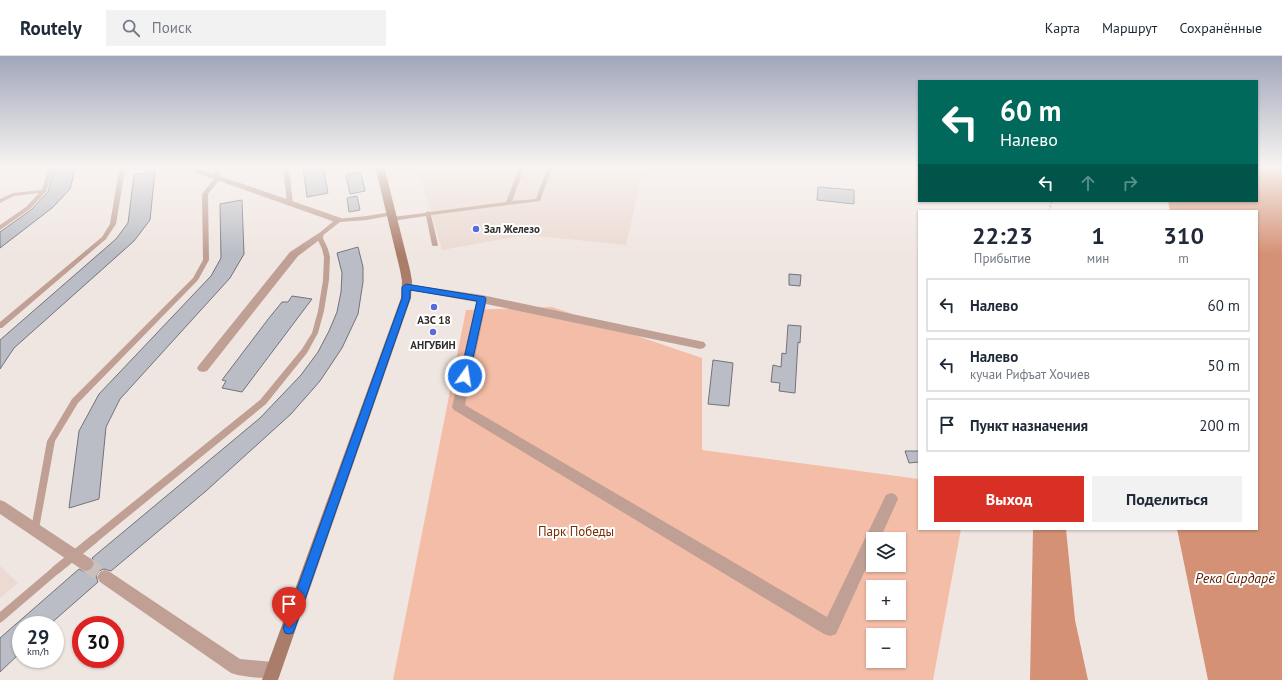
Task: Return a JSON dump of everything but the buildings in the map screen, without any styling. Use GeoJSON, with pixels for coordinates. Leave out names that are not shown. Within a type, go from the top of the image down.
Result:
{"type":"FeatureCollection","features":[{"type":"Feature","properties":{"kind":"main road"},"geometry":{"type":"LineString","coordinates":[[272,675],[406,298],[405,270],[386,195]]}},
{"type":"Feature","properties":{"kind":"street"},"geometry":{"type":"LineString","coordinates":[[264,195],[338,220]]}},
{"type":"Feature","properties":{"kind":"street"},"geometry":{"type":"LineString","coordinates":[[203,368],[294,254],[318,236]]}},
{"type":"Feature","properties":{"kind":"street"},"geometry":{"type":"LineString","coordinates":[[406,287],[482,299],[700,345]]}},
{"type":"Feature","properties":{"kind":"street"},"geometry":{"type":"LineString","coordinates":[[482,299],[458,407],[830,628],[891,499]]}},
{"type":"Feature","properties":{"kind":"street"},"geometry":{"type":"LineString","coordinates":[[0,506],[86,564]]}},
{"type":"Feature","properties":{"kind":"street"},"geometry":{"type":"LineString","coordinates":[[105,577],[238,667],[272,675]]}},
{"type":"Feature","properties":{"kind":"lane"},"geometry":{"type":"LineString","coordinates":[[0,201],[13,195]]}},
{"type":"Feature","properties":{"kind":"lane"},"geometry":{"type":"LineString","coordinates":[[0,228],[28,208],[40,195]]}},
{"type":"Feature","properties":{"kind":"lane"},"geometry":{"type":"LineString","coordinates":[[0,326],[104,238],[114,224],[118,195]]}},
{"type":"Feature","properties":{"kind":"lane"},"geometry":{"type":"LineString","coordinates":[[35,529],[51,441],[76,401],[196,279],[206,260],[205,195]]}},
{"type":"Feature","properties":{"kind":"lane"},"geometry":{"type":"LineString","coordinates":[[289,195],[290,204]]}},
{"type":"Feature","properties":{"kind":"lane"},"geometry":{"type":"LineString","coordinates":[[508,203],[511,195]]}},
{"type":"Feature","properties":{"kind":"lane"},"geometry":{"type":"LineString","coordinates":[[0,618],[56,570],[263,402],[305,351],[315,333],[321,311],[326,280],[327,256],[318,236],[338,220],[391,217],[538,200],[540,195]]}},
{"type":"Feature","properties":{"kind":"lane"},"geometry":{"type":"LineString","coordinates":[[428,213],[435,245]]}},
{"type":"Feature","properties":{"kind":"shaded area"},"geometry":{"type":"Polygon","coordinates":[[[426,195],[637,195],[626,245],[526,235],[442,250],[426,195]]]}},
{"type":"Feature","properties":{"kind":"shaded area"},"geometry":{"type":"Polygon","coordinates":[[[0,566],[18,583],[0,598],[0,566]]]}},
{"type":"Feature","properties":{"kind":"green space","name":"Парк Победы"},"geometry":{"type":"Polygon","coordinates":[[[552,307],[702,358],[702,450],[918,479],[918,530],[961,530],[933,680],[393,680],[466,310],[552,307]]]}},
{"type":"Feature","properties":{"kind":"water","name":"Река Сирдарё"},"geometry":{"type":"Polygon","coordinates":[[[1258,195],[1282,195],[1282,680],[1208,680],[1177,530],[1258,530],[1258,210],[1170,210],[1168,202],[1258,202],[1258,195]]]}},
{"type":"Feature","properties":{"kind":"water"},"geometry":{"type":"Polygon","coordinates":[[[1033,530],[1066,530],[1075,620],[1088,680],[1030,680],[1033,530]]]}},
{"type":"Feature","properties":{"kind":"tunnel"},"geometry":{"type":"LineString","coordinates":[[86,564],[105,577]]}},
{"type":"Feature","properties":{"kind":"place","name":"Зал Железо"},"geometry":{"type":"Point","coordinates":[476,229]}},
{"type":"Feature","properties":{"kind":"place","name":"АЗС 18"},"geometry":{"type":"Point","coordinates":[434,307]}},
{"type":"Feature","properties":{"kind":"place","name":"АНГУБИН"},"geometry":{"type":"Point","coordinates":[433,332]}},
{"type":"Feature","properties":{"kind":"route"},"geometry":{"type":"LineString","coordinates":[[289,628],[406,298],[406,287],[482,299],[465,376]]}}]}
